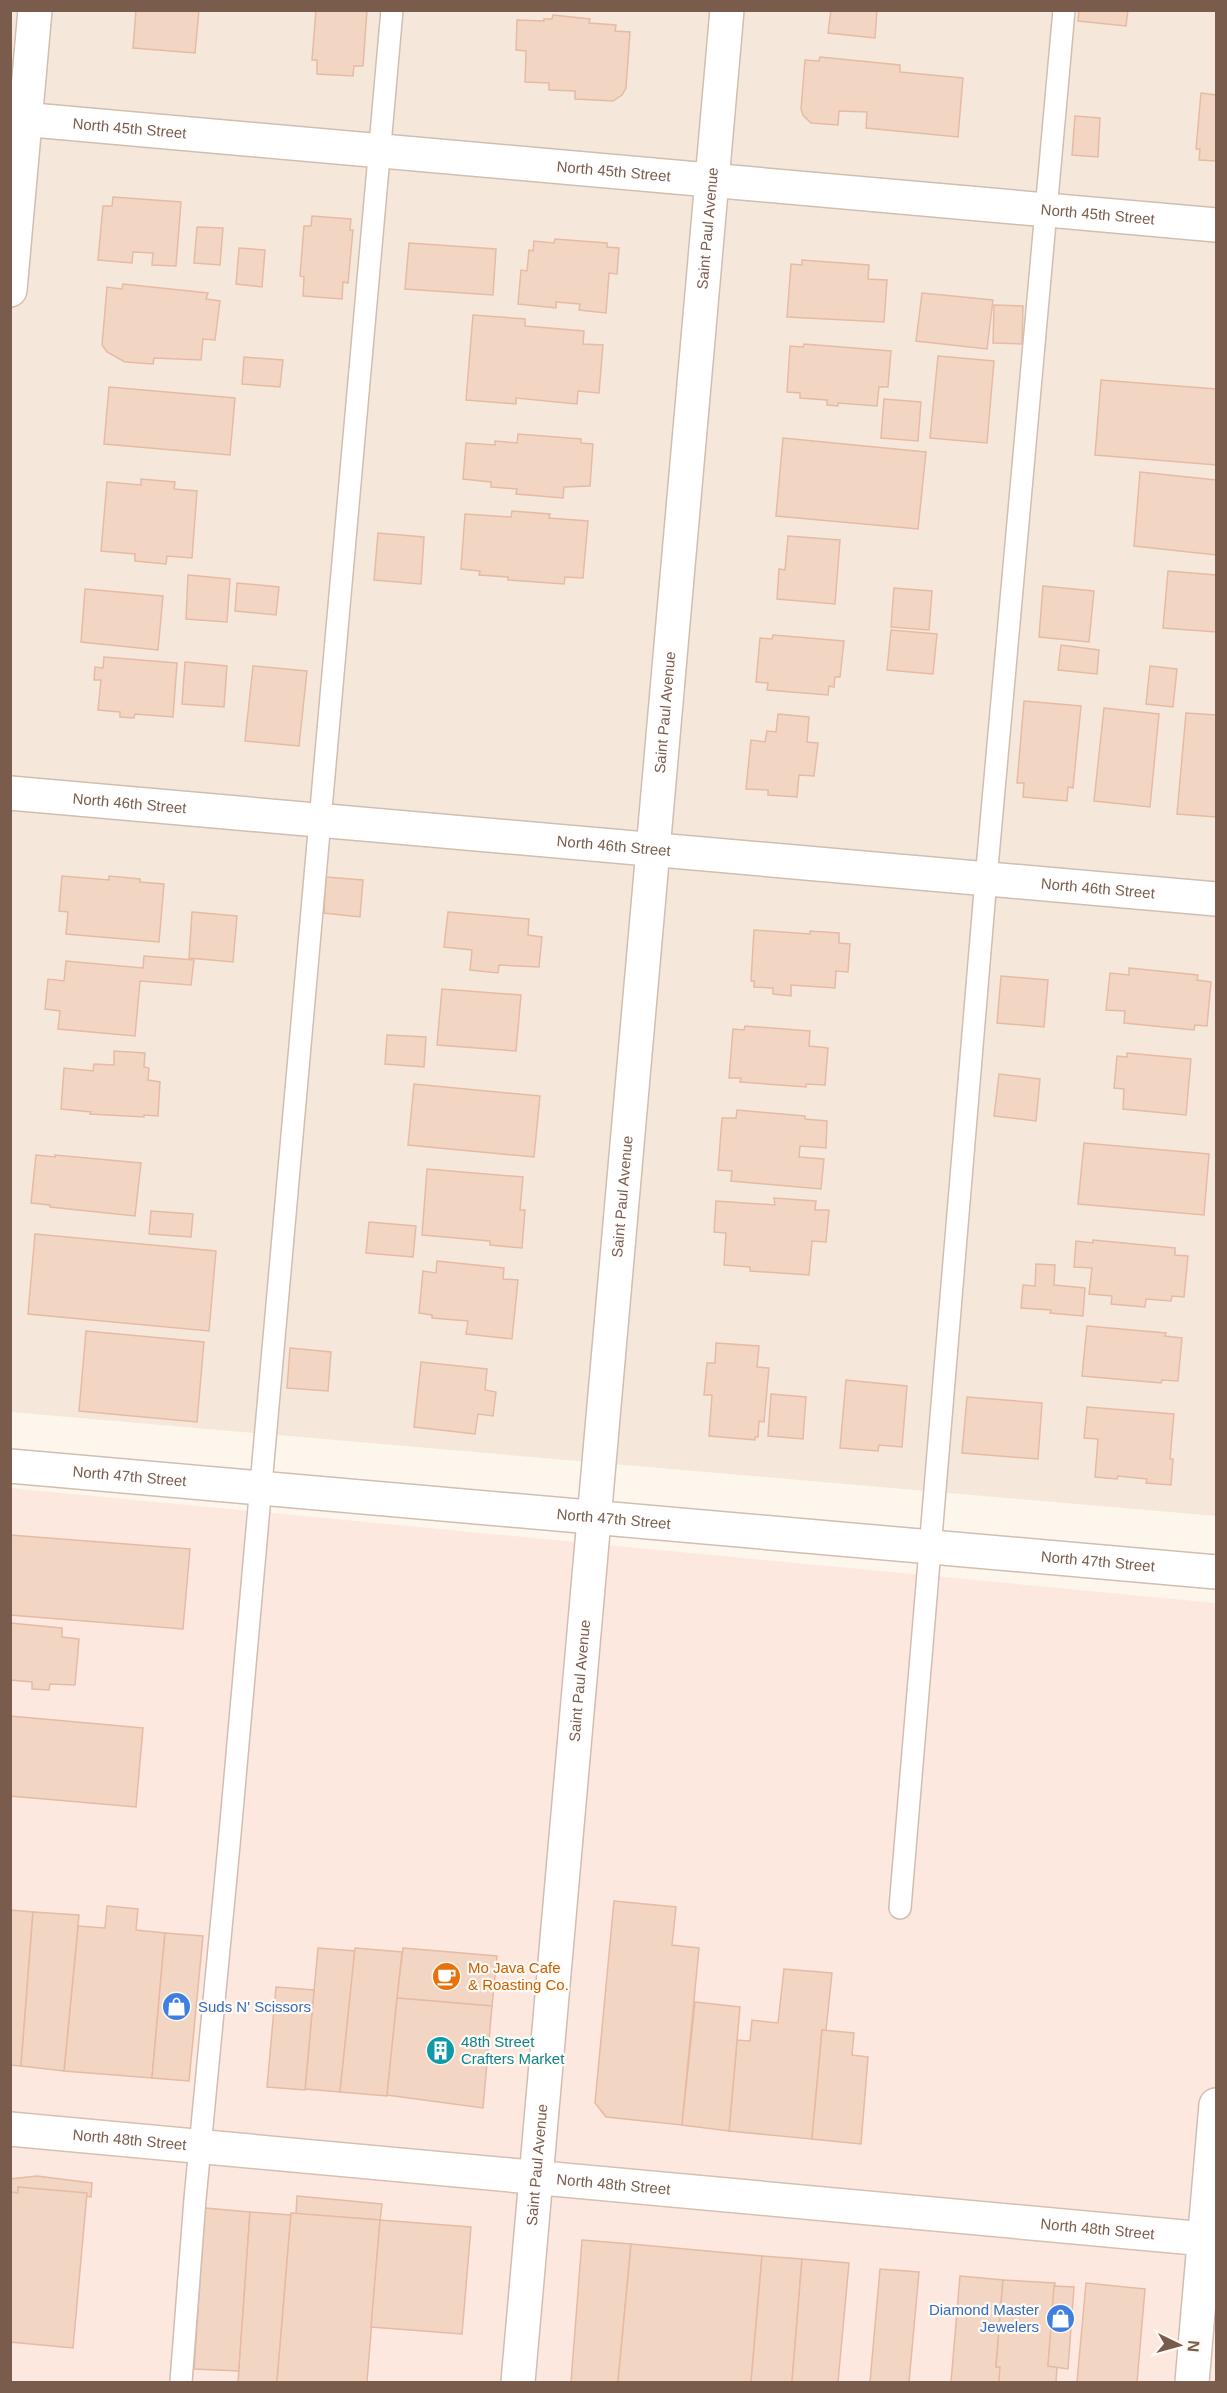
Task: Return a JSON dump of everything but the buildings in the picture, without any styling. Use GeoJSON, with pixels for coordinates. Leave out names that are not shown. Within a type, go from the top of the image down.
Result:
{"type":"FeatureCollection","features":[{"type":"Feature","properties":{"kind":"street"},"geometry":{"type":"LineString","coordinates":[[10,290],[18,119],[35,10]]}},
{"type":"Feature","properties":{"kind":"street","name":"Saint Paul Avenue"},"geometry":{"type":"LineString","coordinates":[[518,2382],[727,10]]}},
{"type":"Feature","properties":{"kind":"street","name":"North 45th Street"},"geometry":{"type":"LineString","coordinates":[[18,119],[381,153],[1216,225]]}},
{"type":"Feature","properties":{"kind":"street","name":"North 46th Street"},"geometry":{"type":"LineString","coordinates":[[10,793],[1216,899]]}},
{"type":"Feature","properties":{"kind":"street","name":"North 47th Street"},"geometry":{"type":"LineString","coordinates":[[10,1466],[1216,1572]]}},
{"type":"Feature","properties":{"kind":"street"},"geometry":{"type":"LineString","coordinates":[[1192,2382],[1211,2239],[1216,2105]]}},
{"type":"Feature","properties":{"kind":"street","name":"North 48th Street"},"geometry":{"type":"LineString","coordinates":[[10,2128],[1211,2239]]}},
{"type":"Feature","properties":{"kind":"lane"},"geometry":{"type":"LineString","coordinates":[[181,2382],[392,10]]}},
{"type":"Feature","properties":{"kind":"lane"},"geometry":{"type":"LineString","coordinates":[[900,1908],[986,879],[1064,10]]}},
{"type":"Feature","properties":{"kind":"shaded area"},"geometry":{"type":"Polygon","coordinates":[[[10,11],[1216,11],[1216,1516],[11,1412],[10,11]]]}},
{"type":"Feature","properties":{"kind":"shaded area"},"geometry":{"type":"Polygon","coordinates":[[[10,1488],[1216,1603],[1216,2382],[11,2382],[10,1488]]]}},
{"type":"Feature","properties":{"kind":"place","name":"Mo Java Cafe & Roasting Co."},"geometry":{"type":"Point","coordinates":[447,1977]}},
{"type":"Feature","properties":{"kind":"place","name":"Suds N' Scissors"},"geometry":{"type":"Point","coordinates":[177,2007]}},
{"type":"Feature","properties":{"kind":"place","name":"48th Street Crafters Market"},"geometry":{"type":"Point","coordinates":[440,2051]}},
{"type":"Feature","properties":{"kind":"place","name":"Diamond Master Jewelers"},"geometry":{"type":"Point","coordinates":[1060,2319]}}]}
